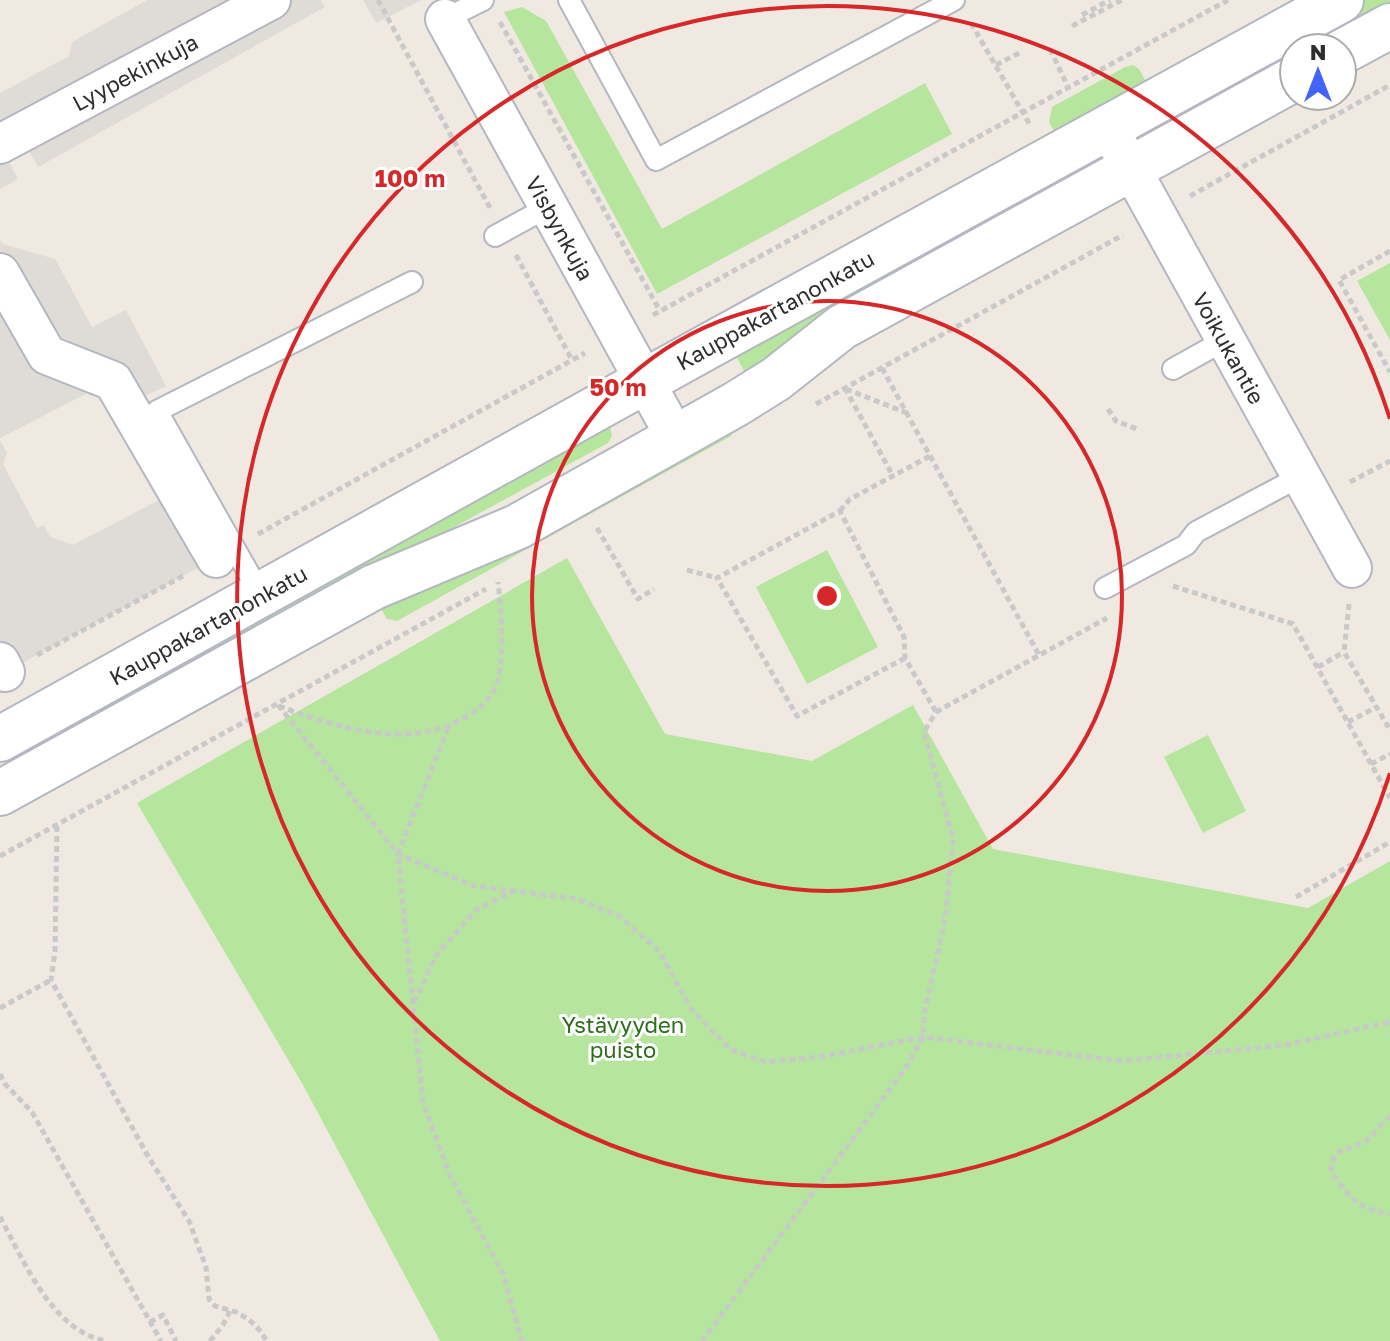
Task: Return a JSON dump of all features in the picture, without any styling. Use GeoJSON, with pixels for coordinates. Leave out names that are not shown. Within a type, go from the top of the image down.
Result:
{"type":"FeatureCollection","features":[{"type":"Feature","properties":{"kind":"main road","name":"Kauppakartanonkatu"},"geometry":{"type":"LineString","coordinates":[[0,739],[1341,0]]}},
{"type":"Feature","properties":{"kind":"main road"},"geometry":{"type":"LineString","coordinates":[[1358,43],[1390,26]]}},
{"type":"Feature","properties":{"kind":"main road"},"geometry":{"type":"LineString","coordinates":[[0,793],[374,587],[517,527],[776,379],[842,327],[1278,88]]}},
{"type":"Feature","properties":{"kind":"street","name":"Lyypekinkuja"},"geometry":{"type":"LineString","coordinates":[[0,144],[271,0]]}},
{"type":"Feature","properties":{"kind":"street","name":"Visbynkuja"},"geometry":{"type":"LineString","coordinates":[[445,19],[676,438]]}},
{"type":"Feature","properties":{"kind":"street","name":"Voikukantie"},"geometry":{"type":"LineString","coordinates":[[1108,127],[1352,568]]}},
{"type":"Feature","properties":{"kind":"street"},"geometry":{"type":"LineString","coordinates":[[0,273],[47,355],[113,381],[225,553]]}},
{"type":"Feature","properties":{"kind":"lane"},"geometry":{"type":"LineString","coordinates":[[445,19],[483,0]]}},
{"type":"Feature","properties":{"kind":"lane"},"geometry":{"type":"LineString","coordinates":[[569,0],[656,160],[926,6],[954,0]]}},
{"type":"Feature","properties":{"kind":"lane"},"geometry":{"type":"LineString","coordinates":[[499,234],[548,207]]}},
{"type":"Feature","properties":{"kind":"lane"},"geometry":{"type":"LineString","coordinates":[[261,595],[225,553],[157,411],[412,282]]}},
{"type":"Feature","properties":{"kind":"lane"},"geometry":{"type":"LineString","coordinates":[[1173,369],[1225,340]]}},
{"type":"Feature","properties":{"kind":"lane"},"geometry":{"type":"LineString","coordinates":[[1105,588],[1186,545],[1196,532],[1301,476]]}},
{"type":"Feature","properties":{"kind":"path"},"geometry":{"type":"LineString","coordinates":[[3,667],[225,553],[572,360],[499,234],[378,0]]}},
{"type":"Feature","properties":{"kind":"path"},"geometry":{"type":"LineString","coordinates":[[1082,15],[1110,0]]}},
{"type":"Feature","properties":{"kind":"path"},"geometry":{"type":"LineString","coordinates":[[1072,26],[1122,0]]}},
{"type":"Feature","properties":{"kind":"path"},"geometry":{"type":"LineString","coordinates":[[499,21],[660,311],[1228,0]]}},
{"type":"Feature","properties":{"kind":"path"},"geometry":{"type":"LineString","coordinates":[[969,19],[1023,112]]}},
{"type":"Feature","properties":{"kind":"path"},"geometry":{"type":"LineString","coordinates":[[1050,49],[1068,87]]}},
{"type":"Feature","properties":{"kind":"path"},"geometry":{"type":"LineString","coordinates":[[996,65],[1021,52]]}},
{"type":"Feature","properties":{"kind":"path"},"geometry":{"type":"LineString","coordinates":[[1183,200],[1390,85]]}},
{"type":"Feature","properties":{"kind":"path"},"geometry":{"type":"LineString","coordinates":[[1390,251],[1339,280],[1390,372]]}},
{"type":"Feature","properties":{"kind":"path"},"geometry":{"type":"LineString","coordinates":[[882,368],[1039,655]]}},
{"type":"Feature","properties":{"kind":"path"},"geometry":{"type":"LineString","coordinates":[[893,476],[845,388],[907,413]]}},
{"type":"Feature","properties":{"kind":"path"},"geometry":{"type":"LineString","coordinates":[[1108,409],[1116,421],[1137,429]]}},
{"type":"Feature","properties":{"kind":"path"},"geometry":{"type":"LineString","coordinates":[[687,570],[717,578],[840,511],[850,499],[930,456]]}},
{"type":"Feature","properties":{"kind":"path"},"geometry":{"type":"LineString","coordinates":[[702,1341],[905,1069],[923,1037],[924,1014],[945,920],[953,839],[924,732],[936,712],[905,658],[904,637],[840,511]]}},
{"type":"Feature","properties":{"kind":"path"},"geometry":{"type":"LineString","coordinates":[[597,527],[638,599],[654,589]]}},
{"type":"Feature","properties":{"kind":"path"},"geometry":{"type":"LineString","coordinates":[[1352,568],[1344,652],[1390,730]]}},
{"type":"Feature","properties":{"kind":"path"},"geometry":{"type":"LineString","coordinates":[[717,578],[797,716],[905,658]]}},
{"type":"Feature","properties":{"kind":"path"},"geometry":{"type":"LineString","coordinates":[[498,582],[503,619],[496,685],[481,709],[448,728],[410,735],[356,729],[315,720],[278,705],[398,854],[474,886],[577,899],[619,916],[659,951],[692,1010],[731,1050],[766,1062],[819,1057],[923,1037],[1122,1061],[1285,1045],[1390,1022]]}},
{"type":"Feature","properties":{"kind":"path"},"geometry":{"type":"LineString","coordinates":[[1168,584],[1293,624],[1390,798]]}},
{"type":"Feature","properties":{"kind":"path"},"geometry":{"type":"LineString","coordinates":[[1318,667],[1344,652]]}},
{"type":"Feature","properties":{"kind":"path"},"geometry":{"type":"LineString","coordinates":[[1348,722],[1377,707]]}},
{"type":"Feature","properties":{"kind":"path"},"geometry":{"type":"LineString","coordinates":[[448,728],[398,854],[423,1102],[449,1173],[503,1274],[522,1341]]}},
{"type":"Feature","properties":{"kind":"path"},"geometry":{"type":"LineString","coordinates":[[1371,764],[1390,754]]}},
{"type":"Feature","properties":{"kind":"path"},"geometry":{"type":"LineString","coordinates":[[57,825],[55,951],[51,980],[149,1158],[189,1221],[206,1267],[209,1299],[215,1306],[236,1312],[257,1327],[267,1341]]}},
{"type":"Feature","properties":{"kind":"path"},"geometry":{"type":"LineString","coordinates":[[1296,897],[1390,842]]}},
{"type":"Feature","properties":{"kind":"path"},"geometry":{"type":"LineString","coordinates":[[414,1002],[437,954],[476,910],[513,891]]}},
{"type":"Feature","properties":{"kind":"path"},"geometry":{"type":"LineString","coordinates":[[0,1008],[51,980]]}},
{"type":"Feature","properties":{"kind":"path"},"geometry":{"type":"LineString","coordinates":[[0,1074],[5,1084],[32,1112],[161,1341]]}},
{"type":"Feature","properties":{"kind":"path"},"geometry":{"type":"LineString","coordinates":[[1390,1116],[1366,1141],[1336,1153],[1330,1166],[1331,1176],[1346,1196],[1355,1203],[1390,1214]]}},
{"type":"Feature","properties":{"kind":"path"},"geometry":{"type":"LineString","coordinates":[[0,1217],[53,1309],[75,1329],[106,1341]]}},
{"type":"Feature","properties":{"kind":"path"},"geometry":{"type":"LineString","coordinates":[[210,1341],[230,1311]]}},
{"type":"Feature","properties":{"kind":"path"},"geometry":{"type":"LineString","coordinates":[[150,1322],[163,1315],[176,1341]]}},
{"type":"Feature","properties":{"kind":"green space"},"geometry":{"type":"Polygon","coordinates":[[[1359,0],[1390,0],[1390,10],[1350,32],[1301,32],[1359,0]]]}},
{"type":"Feature","properties":{"kind":"green space"},"geometry":{"type":"Polygon","coordinates":[[[522,7],[546,21],[662,229],[925,83],[952,134],[657,294],[504,12],[522,7]]]}},
{"type":"Feature","properties":{"kind":"green space"},"geometry":{"type":"Polygon","coordinates":[[[1278,45],[1278,72],[1209,111],[1193,92],[1278,45]]]}},
{"type":"Feature","properties":{"kind":"green space"},"geometry":{"type":"Polygon","coordinates":[[[1133,65],[1139,69],[1150,89],[1058,138],[1049,122],[1052,107],[1133,65]]]}},
{"type":"Feature","properties":{"kind":"green space"},"geometry":{"type":"Polygon","coordinates":[[[1036,179],[1047,201],[748,378],[732,349],[1036,179]]]}},
{"type":"Feature","properties":{"kind":"green space"},"geometry":{"type":"Polygon","coordinates":[[[1390,263],[1390,340],[1357,281],[1390,263]]]}},
{"type":"Feature","properties":{"kind":"green space"},"geometry":{"type":"Polygon","coordinates":[[[605,424],[612,436],[608,443],[145,696],[136,678],[605,424]]]}},
{"type":"Feature","properties":{"kind":"green space"},"geometry":{"type":"Polygon","coordinates":[[[734,425],[731,436],[397,621],[387,619],[380,607],[734,425]]]}},
{"type":"Feature","properties":{"kind":"green space"},"geometry":{"type":"Polygon","coordinates":[[[827,550],[878,647],[807,684],[756,587],[827,550]]]}},
{"type":"Feature","properties":{"kind":"green space","name":"Ystävyyden puisto"},"geometry":{"type":"Polygon","coordinates":[[[567,558],[665,734],[812,761],[913,705],[993,849],[1308,908],[1390,861],[1390,1341],[440,1341],[303,1085],[137,803],[567,558]]]}},
{"type":"Feature","properties":{"kind":"green space"},"geometry":{"type":"Polygon","coordinates":[[[1208,735],[1246,811],[1203,833],[1164,757],[1208,735]]]}},
{"type":"Feature","properties":{"kind":"shaded area"},"geometry":{"type":"Polygon","coordinates":[[[147,0],[321,0],[325,7],[38,167],[29,151],[9,162],[18,179],[0,189],[0,93],[69,56],[72,42],[147,0]]]}},
{"type":"Feature","properties":{"kind":"shaded area"},"geometry":{"type":"Polygon","coordinates":[[[363,0],[421,0],[376,23],[363,0]]]}},
{"type":"Feature","properties":{"kind":"shaded area"},"geometry":{"type":"Polygon","coordinates":[[[0,240],[3,244],[55,259],[92,327],[126,310],[166,386],[133,402],[216,558],[0,675],[0,440],[7,453],[3,464],[37,528],[44,525],[50,537],[73,545],[163,498],[112,399],[97,394],[91,397],[88,393],[0,438],[0,240]]]}}]}
